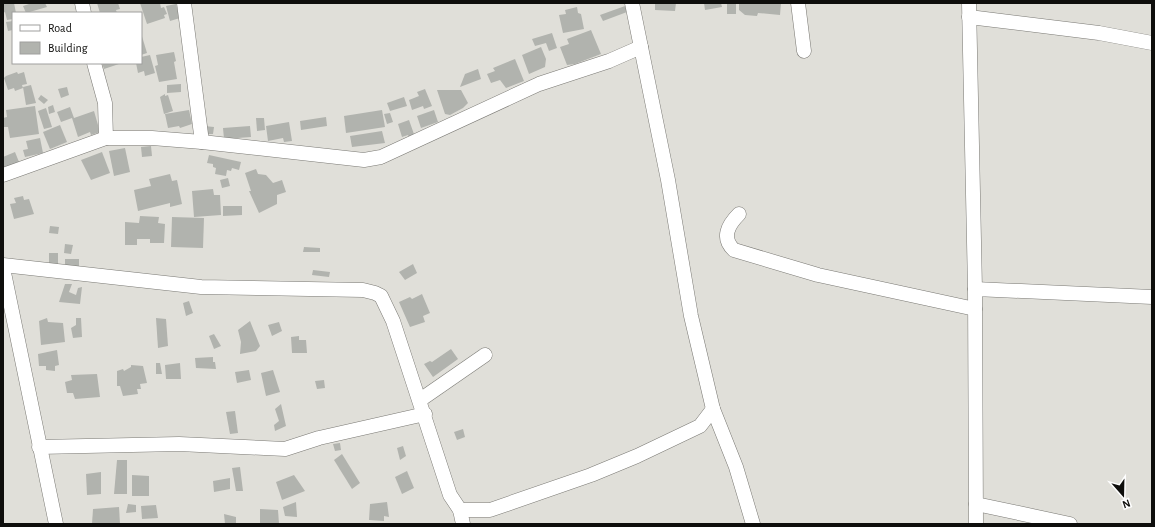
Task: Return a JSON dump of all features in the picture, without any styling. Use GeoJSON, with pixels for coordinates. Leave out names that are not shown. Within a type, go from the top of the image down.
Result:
{"type":"FeatureCollection","features":[{"type":"Feature","properties":{"kind":"street"},"geometry":{"type":"LineString","coordinates":[[184,3],[202,142]]}},
{"type":"Feature","properties":{"kind":"street"},"geometry":{"type":"LineString","coordinates":[[632,3],[668,180],[691,316],[713,409],[736,467],[753,524]]}},
{"type":"Feature","properties":{"kind":"street"},"geometry":{"type":"LineString","coordinates":[[798,3],[804,51]]}},
{"type":"Feature","properties":{"kind":"street"},"geometry":{"type":"LineString","coordinates":[[976,524],[975,289],[969,10],[1152,43]]}},
{"type":"Feature","properties":{"kind":"street"},"geometry":{"type":"LineString","coordinates":[[3,175],[106,138],[152,138],[202,142],[364,160],[381,157],[539,84],[609,61],[641,47]]}},
{"type":"Feature","properties":{"kind":"street"},"geometry":{"type":"LineString","coordinates":[[94,64],[105,103],[106,138]]}},
{"type":"Feature","properties":{"kind":"street"},"geometry":{"type":"LineString","coordinates":[[739,214],[730,223],[727,232],[729,246],[734,250],[818,275],[975,309]]}},
{"type":"Feature","properties":{"kind":"street"},"geometry":{"type":"LineString","coordinates":[[3,265],[201,287],[346,289],[375,293],[381,296],[386,305],[425,414],[450,495],[460,510],[463,524]]}},
{"type":"Feature","properties":{"kind":"street"},"geometry":{"type":"LineString","coordinates":[[3,268],[5,288],[56,524]]}},
{"type":"Feature","properties":{"kind":"street"},"geometry":{"type":"LineString","coordinates":[[975,289],[1152,297]]}},
{"type":"Feature","properties":{"kind":"street"},"geometry":{"type":"LineString","coordinates":[[420,400],[485,355]]}},
{"type":"Feature","properties":{"kind":"street"},"geometry":{"type":"LineString","coordinates":[[470,524],[490,510],[591,475],[637,456],[700,426],[713,409]]}},
{"type":"Feature","properties":{"kind":"street"},"geometry":{"type":"LineString","coordinates":[[39,447],[178,444],[285,449],[319,438],[425,414]]}},
{"type":"Feature","properties":{"kind":"street"},"geometry":{"type":"LineString","coordinates":[[700,426],[721,432]]}},
{"type":"Feature","properties":{"kind":"street"},"geometry":{"type":"LineString","coordinates":[[976,504],[1070,524]]}},
{"type":"Feature","properties":{"kind":"street"},"geometry":{"type":"LineString","coordinates":[[460,510],[490,510]]}},
{"type":"Feature","properties":{"kind":"building"},"geometry":{"type":"Polygon","coordinates":[[[3,3],[14,3],[16,12],[12,12],[12,19],[7,20],[5,12],[3,13],[3,3]]]}},
{"type":"Feature","properties":{"kind":"building"},"geometry":{"type":"Polygon","coordinates":[[[32,3],[45,3],[47,7],[26,12],[23,6],[32,3]]]}},
{"type":"Feature","properties":{"kind":"building"},"geometry":{"type":"Polygon","coordinates":[[[97,3],[118,3],[120,9],[116,10],[117,12],[100,12],[97,3]]]}},
{"type":"Feature","properties":{"kind":"building"},"geometry":{"type":"Polygon","coordinates":[[[140,3],[160,3],[161,8],[164,7],[167,14],[164,15],[165,18],[147,24],[140,3]]]}},
{"type":"Feature","properties":{"kind":"building"},"geometry":{"type":"Polygon","coordinates":[[[655,3],[676,3],[675,11],[655,10],[655,3]]]}},
{"type":"Feature","properties":{"kind":"building"},"geometry":{"type":"Polygon","coordinates":[[[704,3],[721,3],[722,7],[705,10],[704,3]]]}},
{"type":"Feature","properties":{"kind":"building"},"geometry":{"type":"Polygon","coordinates":[[[727,3],[736,3],[736,14],[727,14],[727,3]]]}},
{"type":"Feature","properties":{"kind":"building"},"geometry":{"type":"Polygon","coordinates":[[[739,3],[781,3],[780,15],[758,13],[757,16],[745,15],[739,10],[739,3]]]}},
{"type":"Feature","properties":{"kind":"building"},"geometry":{"type":"Polygon","coordinates":[[[176,4],[180,18],[170,21],[166,6],[176,4]]]}},
{"type":"Feature","properties":{"kind":"building"},"geometry":{"type":"Polygon","coordinates":[[[625,6],[627,12],[603,21],[600,15],[625,6]]]}},
{"type":"Feature","properties":{"kind":"building"},"geometry":{"type":"Polygon","coordinates":[[[577,7],[578,13],[581,14],[584,29],[563,33],[559,15],[566,14],[565,10],[577,7]]]}},
{"type":"Feature","properties":{"kind":"building"},"geometry":{"type":"Polygon","coordinates":[[[12,21],[12,30],[8,31],[6,22],[12,21]]]}},
{"type":"Feature","properties":{"kind":"building"},"geometry":{"type":"Polygon","coordinates":[[[591,30],[601,54],[575,64],[567,65],[560,47],[569,44],[567,39],[591,30]]]}},
{"type":"Feature","properties":{"kind":"building"},"geometry":{"type":"Polygon","coordinates":[[[552,33],[557,48],[549,51],[546,43],[535,46],[532,39],[552,33]]]}},
{"type":"Feature","properties":{"kind":"building"},"geometry":{"type":"Polygon","coordinates":[[[142,36],[147,53],[142,55],[142,36]]]}},
{"type":"Feature","properties":{"kind":"building"},"geometry":{"type":"Polygon","coordinates":[[[541,47],[546,59],[545,67],[529,74],[522,55],[541,47]]]}},
{"type":"Feature","properties":{"kind":"building"},"geometry":{"type":"Polygon","coordinates":[[[174,52],[177,79],[159,82],[155,66],[158,65],[156,55],[174,52]]]}},
{"type":"Feature","properties":{"kind":"building"},"geometry":{"type":"Polygon","coordinates":[[[150,55],[155,73],[145,76],[144,71],[138,73],[136,64],[142,64],[142,57],[150,55]]]}},
{"type":"Feature","properties":{"kind":"building"},"geometry":{"type":"Polygon","coordinates":[[[515,59],[524,81],[506,88],[500,80],[491,83],[487,74],[495,71],[493,68],[515,59]]]}},
{"type":"Feature","properties":{"kind":"building"},"geometry":{"type":"Polygon","coordinates":[[[102,64],[119,64],[104,69],[102,64]]]}},
{"type":"Feature","properties":{"kind":"building"},"geometry":{"type":"Polygon","coordinates":[[[478,69],[481,79],[460,87],[465,74],[478,69]]]}},
{"type":"Feature","properties":{"kind":"building"},"geometry":{"type":"Polygon","coordinates":[[[17,72],[18,74],[24,72],[27,84],[22,85],[23,88],[15,91],[14,88],[8,90],[4,78],[17,72]]]}},
{"type":"Feature","properties":{"kind":"building"},"geometry":{"type":"Polygon","coordinates":[[[181,84],[181,92],[167,93],[167,85],[181,84]]]}},
{"type":"Feature","properties":{"kind":"building"},"geometry":{"type":"Polygon","coordinates":[[[31,85],[36,103],[26,105],[23,87],[31,85]]]}},
{"type":"Feature","properties":{"kind":"building"},"geometry":{"type":"Polygon","coordinates":[[[67,87],[69,95],[61,98],[58,89],[67,87]]]}},
{"type":"Feature","properties":{"kind":"building"},"geometry":{"type":"Polygon","coordinates":[[[425,89],[432,106],[424,109],[423,106],[412,110],[409,100],[419,96],[417,92],[425,89]]]}},
{"type":"Feature","properties":{"kind":"building"},"geometry":{"type":"Polygon","coordinates":[[[437,90],[461,90],[468,103],[463,108],[450,115],[445,114],[437,90]]]}},
{"type":"Feature","properties":{"kind":"building"},"geometry":{"type":"Polygon","coordinates":[[[165,94],[165,96],[168,95],[173,111],[164,114],[160,97],[165,94]]]}},
{"type":"Feature","properties":{"kind":"building"},"geometry":{"type":"Polygon","coordinates":[[[41,95],[48,100],[44,104],[38,99],[41,95]]]}},
{"type":"Feature","properties":{"kind":"building"},"geometry":{"type":"Polygon","coordinates":[[[404,97],[407,106],[390,111],[387,103],[404,97]]]}},
{"type":"Feature","properties":{"kind":"building"},"geometry":{"type":"Polygon","coordinates":[[[53,105],[55,112],[49,114],[48,107],[53,105]]]}},
{"type":"Feature","properties":{"kind":"building"},"geometry":{"type":"Polygon","coordinates":[[[35,106],[39,134],[10,138],[8,127],[4,127],[3,118],[7,117],[6,110],[35,106]]]}},
{"type":"Feature","properties":{"kind":"building"},"geometry":{"type":"Polygon","coordinates":[[[70,107],[74,118],[94,111],[100,132],[91,135],[90,132],[78,137],[72,118],[61,122],[57,112],[70,107]]]}},
{"type":"Feature","properties":{"kind":"building"},"geometry":{"type":"Polygon","coordinates":[[[46,108],[52,127],[44,129],[38,111],[46,108]]]}},
{"type":"Feature","properties":{"kind":"building"},"geometry":{"type":"Polygon","coordinates":[[[189,110],[192,124],[180,128],[179,126],[168,128],[165,114],[189,110]]]}},
{"type":"Feature","properties":{"kind":"building"},"geometry":{"type":"Polygon","coordinates":[[[382,110],[385,127],[346,133],[344,116],[382,110]]]}},
{"type":"Feature","properties":{"kind":"building"},"geometry":{"type":"Polygon","coordinates":[[[434,110],[438,122],[421,128],[417,116],[434,110]]]}},
{"type":"Feature","properties":{"kind":"building"},"geometry":{"type":"Polygon","coordinates":[[[390,113],[393,122],[387,124],[384,114],[390,113]]]}},
{"type":"Feature","properties":{"kind":"building"},"geometry":{"type":"Polygon","coordinates":[[[326,117],[327,126],[301,130],[300,121],[326,117]]]}},
{"type":"Feature","properties":{"kind":"building"},"geometry":{"type":"Polygon","coordinates":[[[256,118],[264,118],[265,130],[257,131],[256,118]]]}},
{"type":"Feature","properties":{"kind":"building"},"geometry":{"type":"Polygon","coordinates":[[[409,120],[415,137],[409,139],[408,135],[402,137],[398,124],[409,120]]]}},
{"type":"Feature","properties":{"kind":"building"},"geometry":{"type":"Polygon","coordinates":[[[289,122],[292,141],[284,142],[283,138],[268,141],[266,126],[289,122]]]}},
{"type":"Feature","properties":{"kind":"building"},"geometry":{"type":"Polygon","coordinates":[[[60,125],[67,142],[50,149],[43,132],[60,125]]]}},
{"type":"Feature","properties":{"kind":"building"},"geometry":{"type":"Polygon","coordinates":[[[204,126],[214,127],[213,134],[203,134],[204,126]]]}},
{"type":"Feature","properties":{"kind":"building"},"geometry":{"type":"Polygon","coordinates":[[[250,126],[251,137],[224,139],[223,128],[250,126]]]}},
{"type":"Feature","properties":{"kind":"building"},"geometry":{"type":"Polygon","coordinates":[[[382,131],[385,143],[352,147],[350,136],[382,131]]]}},
{"type":"Feature","properties":{"kind":"building"},"geometry":{"type":"Polygon","coordinates":[[[40,138],[43,153],[25,157],[23,150],[28,149],[26,141],[40,138]]]}},
{"type":"Feature","properties":{"kind":"building"},"geometry":{"type":"Polygon","coordinates":[[[151,146],[152,156],[142,157],[141,147],[151,146]]]}},
{"type":"Feature","properties":{"kind":"building"},"geometry":{"type":"Polygon","coordinates":[[[125,148],[130,172],[114,176],[109,151],[125,148]]]}},
{"type":"Feature","properties":{"kind":"building"},"geometry":{"type":"Polygon","coordinates":[[[15,152],[19,162],[3,168],[3,157],[15,152]]]}},
{"type":"Feature","properties":{"kind":"building"},"geometry":{"type":"Polygon","coordinates":[[[102,152],[110,173],[91,180],[81,160],[102,152]]]}},
{"type":"Feature","properties":{"kind":"building"},"geometry":{"type":"Polygon","coordinates":[[[209,155],[241,162],[239,170],[232,168],[231,171],[227,170],[226,176],[215,174],[216,168],[213,167],[213,164],[207,163],[209,155]]]}},
{"type":"Feature","properties":{"kind":"building"},"geometry":{"type":"Polygon","coordinates":[[[256,169],[258,174],[266,175],[273,183],[282,180],[286,192],[277,195],[277,204],[259,213],[249,191],[251,191],[245,173],[256,169]]]}},
{"type":"Feature","properties":{"kind":"building"},"geometry":{"type":"Polygon","coordinates":[[[170,174],[172,181],[177,180],[182,204],[170,207],[170,203],[138,211],[134,190],[151,186],[149,179],[170,174]]]}},
{"type":"Feature","properties":{"kind":"building"},"geometry":{"type":"Polygon","coordinates":[[[228,178],[230,186],[222,188],[220,180],[228,178]]]}},
{"type":"Feature","properties":{"kind":"building"},"geometry":{"type":"Polygon","coordinates":[[[213,189],[214,195],[220,195],[221,215],[194,217],[192,191],[213,189]]]}},
{"type":"Feature","properties":{"kind":"building"},"geometry":{"type":"Polygon","coordinates":[[[23,196],[24,200],[29,199],[34,214],[14,219],[10,204],[16,203],[14,198],[23,196]]]}},
{"type":"Feature","properties":{"kind":"building"},"geometry":{"type":"Polygon","coordinates":[[[223,206],[242,206],[242,215],[223,216],[223,206]]]}},
{"type":"Feature","properties":{"kind":"building"},"geometry":{"type":"Polygon","coordinates":[[[140,216],[159,217],[158,223],[165,224],[164,243],[150,243],[150,239],[137,239],[137,245],[125,245],[125,222],[139,223],[140,216]]]}},
{"type":"Feature","properties":{"kind":"building"},"geometry":{"type":"Polygon","coordinates":[[[172,217],[204,218],[203,248],[171,247],[172,217]]]}},
{"type":"Feature","properties":{"kind":"building"},"geometry":{"type":"Polygon","coordinates":[[[50,226],[59,227],[58,234],[49,233],[50,226]]]}},
{"type":"Feature","properties":{"kind":"building"},"geometry":{"type":"Polygon","coordinates":[[[65,244],[73,245],[71,254],[64,253],[65,244]]]}},
{"type":"Feature","properties":{"kind":"building"},"geometry":{"type":"Polygon","coordinates":[[[304,247],[320,248],[320,252],[303,252],[304,247]]]}},
{"type":"Feature","properties":{"kind":"building"},"geometry":{"type":"Polygon","coordinates":[[[49,253],[58,253],[58,265],[49,265],[49,253]]]}},
{"type":"Feature","properties":{"kind":"building"},"geometry":{"type":"Polygon","coordinates":[[[65,259],[79,259],[79,267],[65,266],[65,259]]]}},
{"type":"Feature","properties":{"kind":"building"},"geometry":{"type":"Polygon","coordinates":[[[413,264],[417,273],[405,280],[399,272],[413,264]]]}},
{"type":"Feature","properties":{"kind":"building"},"geometry":{"type":"Polygon","coordinates":[[[313,270],[330,272],[329,277],[312,275],[313,270]]]}},
{"type":"Feature","properties":{"kind":"building"},"geometry":{"type":"Polygon","coordinates":[[[65,284],[72,284],[69,292],[76,295],[78,288],[82,287],[80,304],[59,302],[65,284]]]}},
{"type":"Feature","properties":{"kind":"building"},"geometry":{"type":"Polygon","coordinates":[[[422,294],[430,313],[423,316],[425,322],[410,327],[399,302],[410,297],[412,299],[422,294]]]}},
{"type":"Feature","properties":{"kind":"building"},"geometry":{"type":"Polygon","coordinates":[[[189,301],[193,313],[186,316],[183,303],[189,301]]]}},
{"type":"Feature","properties":{"kind":"building"},"geometry":{"type":"Polygon","coordinates":[[[47,318],[48,322],[63,323],[65,342],[41,345],[39,321],[47,318]]]}},
{"type":"Feature","properties":{"kind":"building"},"geometry":{"type":"Polygon","coordinates":[[[76,318],[81,318],[82,337],[73,338],[71,328],[76,325],[76,318]]]}},
{"type":"Feature","properties":{"kind":"building"},"geometry":{"type":"Polygon","coordinates":[[[156,318],[166,319],[168,346],[158,348],[156,318]]]}},
{"type":"Feature","properties":{"kind":"building"},"geometry":{"type":"Polygon","coordinates":[[[250,321],[260,346],[256,351],[240,354],[241,342],[238,330],[250,321]]]}},
{"type":"Feature","properties":{"kind":"building"},"geometry":{"type":"Polygon","coordinates":[[[279,322],[282,331],[272,336],[268,325],[279,322]]]}},
{"type":"Feature","properties":{"kind":"building"},"geometry":{"type":"Polygon","coordinates":[[[214,334],[221,346],[214,349],[209,336],[214,334]]]}},
{"type":"Feature","properties":{"kind":"building"},"geometry":{"type":"Polygon","coordinates":[[[299,336],[299,340],[306,340],[307,353],[292,353],[291,337],[299,336]]]}},
{"type":"Feature","properties":{"kind":"building"},"geometry":{"type":"Polygon","coordinates":[[[451,349],[458,359],[433,377],[424,364],[430,361],[432,362],[451,349]]]}},
{"type":"Feature","properties":{"kind":"building"},"geometry":{"type":"Polygon","coordinates":[[[57,350],[59,365],[55,366],[55,371],[46,370],[46,366],[39,366],[38,354],[57,350]]]}},
{"type":"Feature","properties":{"kind":"building"},"geometry":{"type":"Polygon","coordinates":[[[213,357],[213,362],[215,362],[216,369],[196,368],[195,358],[213,357]]]}},
{"type":"Feature","properties":{"kind":"building"},"geometry":{"type":"Polygon","coordinates":[[[156,363],[160,363],[162,374],[156,374],[156,363]]]}},
{"type":"Feature","properties":{"kind":"building"},"geometry":{"type":"Polygon","coordinates":[[[180,363],[181,379],[166,379],[165,365],[180,363]]]}},
{"type":"Feature","properties":{"kind":"building"},"geometry":{"type":"Polygon","coordinates":[[[131,365],[143,366],[147,383],[140,384],[141,389],[137,389],[138,394],[123,396],[120,386],[117,386],[117,371],[123,369],[124,371],[131,367],[131,365]]]}},
{"type":"Feature","properties":{"kind":"building"},"geometry":{"type":"Polygon","coordinates":[[[249,370],[251,380],[237,383],[235,372],[249,370]]]}},
{"type":"Feature","properties":{"kind":"building"},"geometry":{"type":"Polygon","coordinates":[[[273,370],[280,392],[266,396],[261,373],[273,370]]]}},
{"type":"Feature","properties":{"kind":"building"},"geometry":{"type":"Polygon","coordinates":[[[97,374],[100,397],[75,399],[73,393],[67,393],[65,382],[72,380],[71,375],[97,374]]]}},
{"type":"Feature","properties":{"kind":"building"},"geometry":{"type":"Polygon","coordinates":[[[324,380],[325,388],[317,389],[315,381],[324,380]]]}},
{"type":"Feature","properties":{"kind":"building"},"geometry":{"type":"Polygon","coordinates":[[[281,404],[286,426],[275,431],[274,425],[279,421],[275,409],[281,404]]]}},
{"type":"Feature","properties":{"kind":"building"},"geometry":{"type":"Polygon","coordinates":[[[235,411],[238,433],[230,434],[226,412],[235,411]]]}},
{"type":"Feature","properties":{"kind":"building"},"geometry":{"type":"Polygon","coordinates":[[[463,429],[465,437],[457,440],[454,432],[463,429]]]}},
{"type":"Feature","properties":{"kind":"building"},"geometry":{"type":"Polygon","coordinates":[[[340,443],[341,450],[335,451],[333,444],[340,443]]]}},
{"type":"Feature","properties":{"kind":"building"},"geometry":{"type":"Polygon","coordinates":[[[403,446],[406,456],[400,460],[397,448],[403,446]]]}},
{"type":"Feature","properties":{"kind":"building"},"geometry":{"type":"Polygon","coordinates":[[[342,454],[360,483],[352,489],[334,460],[342,454]]]}},
{"type":"Feature","properties":{"kind":"building"},"geometry":{"type":"Polygon","coordinates":[[[117,460],[127,460],[127,494],[114,494],[117,460]]]}},
{"type":"Feature","properties":{"kind":"building"},"geometry":{"type":"Polygon","coordinates":[[[240,467],[243,491],[236,491],[232,468],[240,467]]]}},
{"type":"Feature","properties":{"kind":"building"},"geometry":{"type":"Polygon","coordinates":[[[407,471],[414,488],[402,494],[395,477],[407,471]]]}},
{"type":"Feature","properties":{"kind":"building"},"geometry":{"type":"Polygon","coordinates":[[[101,472],[101,494],[87,495],[86,474],[101,472]]]}},
{"type":"Feature","properties":{"kind":"building"},"geometry":{"type":"Polygon","coordinates":[[[132,475],[149,476],[149,496],[132,496],[132,475]]]}},
{"type":"Feature","properties":{"kind":"building"},"geometry":{"type":"Polygon","coordinates":[[[294,475],[305,491],[282,500],[276,482],[294,475]]]}},
{"type":"Feature","properties":{"kind":"building"},"geometry":{"type":"Polygon","coordinates":[[[230,478],[230,489],[214,492],[213,481],[230,478]]]}},
{"type":"Feature","properties":{"kind":"building"},"geometry":{"type":"Polygon","coordinates":[[[296,502],[297,517],[285,516],[283,507],[296,502]]]}},
{"type":"Feature","properties":{"kind":"building"},"geometry":{"type":"Polygon","coordinates":[[[387,502],[389,517],[384,516],[384,521],[369,520],[370,504],[387,502]]]}},
{"type":"Feature","properties":{"kind":"building"},"geometry":{"type":"Polygon","coordinates":[[[128,504],[136,505],[136,512],[126,513],[128,504]]]}},
{"type":"Feature","properties":{"kind":"building"},"geometry":{"type":"Polygon","coordinates":[[[156,505],[158,518],[142,519],[141,506],[156,505]]]}},
{"type":"Feature","properties":{"kind":"building"},"geometry":{"type":"Polygon","coordinates":[[[119,507],[120,524],[92,524],[93,509],[119,507]]]}},
{"type":"Feature","properties":{"kind":"building"},"geometry":{"type":"Polygon","coordinates":[[[260,509],[278,510],[279,524],[260,524],[260,509]]]}},
{"type":"Feature","properties":{"kind":"building"},"geometry":{"type":"Polygon","coordinates":[[[224,514],[236,517],[236,524],[225,524],[224,514]]]}}]}
